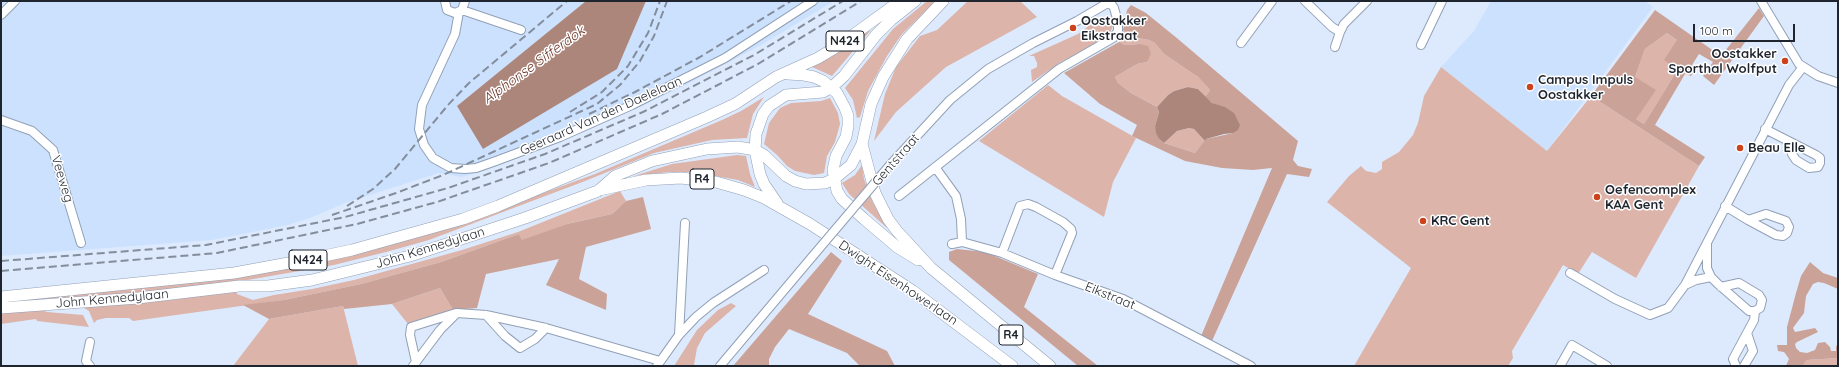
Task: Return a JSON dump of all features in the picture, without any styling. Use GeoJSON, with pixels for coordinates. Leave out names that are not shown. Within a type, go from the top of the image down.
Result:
{"type":"FeatureCollection","features":[{"type":"Feature","properties":{"kind":"highway","name":"John Kennedylaan"},"geometry":{"type":"LineString","coordinates":[[1,297],[234,273],[312,259],[428,230],[498,206],[708,117],[735,104],[776,77],[785,74],[838,46],[900,1]]}},
{"type":"Feature","properties":{"kind":"highway","name":"Dwight Eisenhowerlaan"},"geometry":{"type":"LineString","coordinates":[[780,206],[764,184],[758,169],[755,150],[756,134],[759,124],[769,106],[778,99],[796,93],[823,92],[832,87],[844,76],[876,35],[891,20],[915,1]]}},
{"type":"Feature","properties":{"kind":"highway","name":"John Kennedylaan"},"geometry":{"type":"LineString","coordinates":[[1,308],[138,298],[239,286],[268,286],[312,280],[417,253],[525,218],[598,191],[615,176],[652,161],[707,149],[738,147],[755,150],[764,155],[786,176],[795,181],[818,184],[834,179],[851,165],[862,144],[871,104],[883,77],[907,39],[944,1]]}},
{"type":"Feature","properties":{"kind":"highway","name":"John Kennedylaan"},"geometry":{"type":"LineString","coordinates":[[785,74],[804,74],[814,77],[832,87],[841,99],[848,116],[846,137],[834,163],[834,179],[837,191],[842,199],[897,247],[931,268]]}},
{"type":"Feature","properties":{"kind":"highway","name":"John Kennedylaan"},"geometry":{"type":"LineString","coordinates":[[862,144],[875,193],[888,219],[931,268]]}},
{"type":"Feature","properties":{"kind":"highway","name":"Dwight Eisenhowerlaan"},"geometry":{"type":"LineString","coordinates":[[598,191],[638,181],[663,178],[702,179],[744,190],[780,206],[913,291],[1012,366]]}},
{"type":"Feature","properties":{"kind":"highway","name":"Dwight Eisenhowerlaan"},"geometry":{"type":"LineString","coordinates":[[931,268],[1050,366]]}},
{"type":"Feature","properties":{"kind":"street"},"geometry":{"type":"LineString","coordinates":[[1,15],[14,1]]}},
{"type":"Feature","properties":{"kind":"street"},"geometry":{"type":"LineString","coordinates":[[444,1],[447,10],[452,13],[460,11],[521,30]]}},
{"type":"Feature","properties":{"kind":"street","name":"Geeraard Van den Daelelaan"},"geometry":{"type":"LineString","coordinates":[[465,1],[460,11],[455,34],[422,105],[419,129],[424,145],[433,158],[445,165],[465,169],[482,166],[510,156],[632,105],[725,58],[813,1]]}},
{"type":"Feature","properties":{"kind":"street"},"geometry":{"type":"LineString","coordinates":[[1241,43],[1272,1]]}},
{"type":"Feature","properties":{"kind":"street"},"geometry":{"type":"LineString","coordinates":[[1305,1],[1340,32]]}},
{"type":"Feature","properties":{"kind":"street"},"geometry":{"type":"LineString","coordinates":[[1335,46],[1344,24],[1367,1]]}},
{"type":"Feature","properties":{"kind":"street"},"geometry":{"type":"LineString","coordinates":[[1421,45],[1442,1]]}},
{"type":"Feature","properties":{"kind":"street"},"geometry":{"type":"LineString","coordinates":[[1761,1],[1790,51],[1803,67],[1818,76],[1838,84]]}},
{"type":"Feature","properties":{"kind":"street"},"geometry":{"type":"LineString","coordinates":[[898,196],[1059,69],[1113,38],[1118,31],[1118,22],[1111,2]]}},
{"type":"Feature","properties":{"kind":"street","name":"Gentstraat"},"geometry":{"type":"LineString","coordinates":[[720,366],[890,165],[950,100],[988,69],[1032,43],[1111,2]]}},
{"type":"Feature","properties":{"kind":"street"},"geometry":{"type":"LineString","coordinates":[[1570,273],[1615,299],[1650,315],[1668,308],[1685,285],[1765,129],[1789,85],[1803,67]]}},
{"type":"Feature","properties":{"kind":"street","name":"Veeweg"},"geometry":{"type":"LineString","coordinates":[[1,120],[32,130],[53,150],[81,243]]}},
{"type":"Feature","properties":{"kind":"street"},"geometry":{"type":"LineString","coordinates":[[1765,129],[1790,142]]}},
{"type":"Feature","properties":{"kind":"street"},"geometry":{"type":"LineString","coordinates":[[935,167],[956,196],[960,213],[962,242]]}},
{"type":"Feature","properties":{"kind":"street"},"geometry":{"type":"LineString","coordinates":[[1002,253],[1020,206],[1028,204],[1036,207],[1063,222],[1071,229],[1072,233],[1055,275]]}},
{"type":"Feature","properties":{"kind":"street"},"geometry":{"type":"LineString","coordinates":[[1725,206],[1748,220]]}},
{"type":"Feature","properties":{"kind":"street"},"geometry":{"type":"LineString","coordinates":[[679,335],[685,223]]}},
{"type":"Feature","properties":{"kind":"street"},"geometry":{"type":"LineString","coordinates":[[1708,240],[1706,268],[1710,277],[1721,287],[1749,310],[1755,311],[1760,308],[1762,304],[1759,296],[1739,283],[1721,287]]}},
{"type":"Feature","properties":{"kind":"street","name":"Eikstraat"},"geometry":{"type":"LineString","coordinates":[[952,244],[962,242],[1002,253],[1055,275],[1123,299],[1251,366]]}},
{"type":"Feature","properties":{"kind":"street"},"geometry":{"type":"LineString","coordinates":[[414,364],[410,335],[412,327],[457,313],[486,315],[546,328],[658,363],[679,335],[696,317],[713,303],[764,270]]}},
{"type":"Feature","properties":{"kind":"street"},"geometry":{"type":"LineString","coordinates":[[1685,285],[1696,280],[1710,277]]}},
{"type":"Feature","properties":{"kind":"street"},"geometry":{"type":"LineString","coordinates":[[1736,366],[1733,358],[1754,320],[1755,311]]}},
{"type":"Feature","properties":{"kind":"street"},"geometry":{"type":"LineString","coordinates":[[414,364],[440,330],[457,313]]}},
{"type":"Feature","properties":{"kind":"street"},"geometry":{"type":"LineString","coordinates":[[486,315],[505,336],[520,348],[535,339],[546,328]]}},
{"type":"Feature","properties":{"kind":"street"},"geometry":{"type":"LineString","coordinates":[[1744,366],[1753,351],[1747,332]]}},
{"type":"Feature","properties":{"kind":"street"},"geometry":{"type":"LineString","coordinates":[[90,342],[86,361],[90,366]]}},
{"type":"Feature","properties":{"kind":"street"},"geometry":{"type":"LineString","coordinates":[[1560,366],[1572,345],[1606,366]]}},
{"type":"Feature","properties":{"kind":"shaded area"},"geometry":{"type":"Polygon","coordinates":[[[1,1],[586,1],[457,106],[617,69],[646,1],[834,1],[763,44],[678,89],[587,131],[487,170],[462,177],[439,173],[345,203],[310,218],[288,225],[212,240],[1,256],[1,1]]]}},
{"type":"Feature","properties":{"kind":"shaded area"},"geometry":{"type":"Polygon","coordinates":[[[927,1],[936,1],[902,34],[887,56],[868,91],[860,117],[857,118],[853,100],[845,88],[893,29],[927,1]]]}},
{"type":"Feature","properties":{"kind":"shaded area"},"geometry":{"type":"Polygon","coordinates":[[[968,1],[1020,1],[1037,17],[946,67],[896,112],[874,141],[885,94],[896,67],[920,36],[937,30],[968,1]]]}},
{"type":"Feature","properties":{"kind":"shaded area","name":"Campus Impuls Oostakker"},"geometry":{"type":"Polygon","coordinates":[[[1491,1],[1645,1],[1653,7],[1547,151],[1441,67],[1474,31],[1491,1]]]}},
{"type":"Feature","properties":{"kind":"shaded area"},"geometry":{"type":"Polygon","coordinates":[[[1131,5],[1146,13],[1178,39],[1298,141],[1293,160],[1298,166],[1312,169],[1309,177],[1287,174],[1212,341],[1201,336],[1272,168],[1253,170],[1222,168],[1185,161],[1132,136],[1137,125],[1100,104],[1064,73],[1119,42],[1125,45],[1140,44],[1148,46],[1151,54],[1147,62],[1137,64],[1115,77],[1118,83],[1131,93],[1157,107],[1159,112],[1155,126],[1159,139],[1164,143],[1195,153],[1206,139],[1233,133],[1222,108],[1212,103],[1205,97],[1210,90],[1198,77],[1164,54],[1155,43],[1149,40],[1133,37],[1123,30],[1127,10],[1131,5]]]}},
{"type":"Feature","properties":{"kind":"shaded area"},"geometry":{"type":"Polygon","coordinates":[[[1759,8],[1764,16],[1714,85],[1703,76],[1713,62],[1699,54],[1692,65],[1696,68],[1691,76],[1685,74],[1655,125],[1705,157],[1699,166],[1591,96],[1655,10],[1721,56],[1759,8]],[[1667,33],[1645,49],[1635,77],[1656,90],[1636,119],[1644,124],[1678,69],[1664,60],[1677,40],[1667,33]]]}},
{"type":"Feature","properties":{"kind":"shaded area"},"geometry":{"type":"Polygon","coordinates":[[[1102,18],[1106,19],[1113,26],[1109,35],[1105,39],[1061,62],[1032,82],[1031,70],[1037,67],[1037,63],[1034,56],[1029,56],[1078,34],[1095,21],[1102,18]]]}},
{"type":"Feature","properties":{"kind":"shaded area"},"geometry":{"type":"Polygon","coordinates":[[[869,30],[870,31],[832,76],[812,67],[846,47],[869,30]]]}},
{"type":"Feature","properties":{"kind":"shaded area"},"geometry":{"type":"Polygon","coordinates":[[[1123,30],[1133,37],[1149,40],[1155,43],[1164,54],[1198,77],[1210,90],[1205,97],[1198,89],[1188,87],[1174,91],[1157,107],[1131,93],[1118,83],[1115,77],[1137,64],[1147,62],[1140,44],[1125,45],[1119,42],[1123,30]]]}},
{"type":"Feature","properties":{"kind":"shaded area"},"geometry":{"type":"Polygon","coordinates":[[[1667,33],[1677,40],[1678,69],[1644,124],[1636,119],[1635,77],[1645,49],[1667,33]]]}},
{"type":"Feature","properties":{"kind":"shaded area"},"geometry":{"type":"Polygon","coordinates":[[[1441,67],[1547,151],[1591,96],[1699,166],[1636,278],[1592,252],[1578,274],[1563,265],[1512,351],[1513,358],[1508,366],[1354,366],[1411,268],[1327,202],[1349,176],[1361,166],[1366,171],[1376,173],[1382,169],[1382,162],[1399,152],[1413,135],[1418,123],[1424,96],[1441,67]]]}},
{"type":"Feature","properties":{"kind":"shaded area"},"geometry":{"type":"Polygon","coordinates":[[[1048,85],[1062,96],[1136,138],[1113,182],[1104,217],[979,141],[1048,85]]]}},
{"type":"Feature","properties":{"kind":"shaded area"},"geometry":{"type":"Polygon","coordinates":[[[764,97],[753,114],[747,138],[712,140],[654,153],[585,181],[429,240],[386,252],[334,265],[242,281],[120,296],[1,304],[1,301],[231,277],[516,203],[595,174],[722,120],[741,111],[764,97]]]}},
{"type":"Feature","properties":{"kind":"shaded area"},"geometry":{"type":"Polygon","coordinates":[[[830,98],[838,113],[840,124],[835,142],[827,156],[824,173],[814,175],[795,171],[787,166],[764,144],[769,123],[780,108],[791,103],[821,101],[830,98]]]}},
{"type":"Feature","properties":{"kind":"shaded area"},"geometry":{"type":"Polygon","coordinates":[[[1189,128],[1194,129],[1205,141],[1195,153],[1164,143],[1177,131],[1189,128]]]}},
{"type":"Feature","properties":{"kind":"shaded area"},"geometry":{"type":"Polygon","coordinates":[[[737,155],[746,156],[755,187],[738,180],[692,172],[669,172],[634,176],[672,164],[737,155]]]}},
{"type":"Feature","properties":{"kind":"shaded area"},"geometry":{"type":"Polygon","coordinates":[[[862,165],[864,179],[873,203],[887,226],[886,227],[849,194],[842,183],[855,175],[862,165]]]}},
{"type":"Feature","properties":{"kind":"shaded area"},"geometry":{"type":"Polygon","coordinates":[[[620,191],[626,201],[612,214],[567,224],[522,241],[519,234],[441,262],[361,284],[284,300],[133,321],[129,318],[106,318],[97,320],[94,323],[89,311],[84,308],[71,307],[171,300],[236,291],[237,294],[253,300],[312,289],[354,280],[462,250],[518,232],[620,191]]]}},
{"type":"Feature","properties":{"kind":"shaded area"},"geometry":{"type":"Polygon","coordinates":[[[643,197],[651,229],[586,247],[579,279],[607,294],[606,310],[546,285],[559,259],[486,274],[477,308],[453,310],[440,288],[392,304],[344,309],[343,306],[269,319],[243,305],[284,300],[361,284],[441,262],[519,234],[522,240],[567,224],[612,214],[626,201],[643,197]]]}},
{"type":"Feature","properties":{"kind":"shaded area"},"geometry":{"type":"Polygon","coordinates":[[[957,249],[985,252],[1038,274],[1024,307],[1098,366],[1078,366],[949,260],[949,252],[957,249]]]}},
{"type":"Feature","properties":{"kind":"shaded area"},"geometry":{"type":"Polygon","coordinates":[[[831,252],[842,261],[808,314],[887,351],[895,366],[860,366],[847,353],[789,329],[775,347],[769,359],[769,366],[733,366],[831,252]]]}},
{"type":"Feature","properties":{"kind":"shaded area"},"geometry":{"type":"Polygon","coordinates":[[[1810,262],[1823,273],[1838,278],[1838,289],[1824,283],[1818,282],[1813,284],[1806,296],[1804,313],[1793,328],[1795,332],[1815,328],[1818,332],[1797,342],[1795,344],[1796,348],[1800,352],[1807,353],[1815,350],[1818,343],[1825,342],[1830,347],[1831,351],[1836,351],[1836,346],[1838,345],[1838,358],[1807,360],[1802,366],[1786,366],[1789,359],[1784,352],[1778,351],[1777,345],[1787,345],[1787,327],[1796,293],[1801,276],[1810,262]]]}},
{"type":"Feature","properties":{"kind":"shaded area"},"geometry":{"type":"Polygon","coordinates":[[[440,288],[453,310],[408,324],[392,304],[440,288]]]}},
{"type":"Feature","properties":{"kind":"shaded area"},"geometry":{"type":"Polygon","coordinates":[[[731,303],[736,306],[705,333],[697,348],[694,365],[674,366],[697,330],[718,310],[731,303]]]}},
{"type":"Feature","properties":{"kind":"shaded area"},"geometry":{"type":"Polygon","coordinates":[[[343,306],[358,366],[233,366],[269,319],[343,306]]]}},
{"type":"Feature","properties":{"kind":"shaded area"},"geometry":{"type":"Polygon","coordinates":[[[41,309],[47,312],[83,315],[89,327],[37,321],[36,319],[1,324],[1,312],[41,309]]]}},
{"type":"Feature","properties":{"kind":"shaded area"},"geometry":{"type":"Polygon","coordinates":[[[1838,358],[1838,366],[1802,366],[1807,360],[1838,358]]]}},
{"type":"Feature","properties":{"kind":"water","name":"Alphonse Sifferdok"},"geometry":{"type":"Polygon","coordinates":[[[586,1],[646,1],[617,69],[483,149],[457,106],[586,1]]]}},
{"type":"Feature","properties":{"kind":"water"},"geometry":{"type":"Polygon","coordinates":[[[1188,87],[1198,89],[1212,103],[1225,107],[1234,113],[1240,125],[1238,130],[1233,133],[1206,139],[1205,141],[1194,129],[1189,128],[1177,131],[1164,143],[1159,139],[1155,126],[1159,112],[1157,107],[1174,91],[1188,87]]]}},
{"type":"Feature","properties":{"kind":"railway"},"geometry":{"type":"LineString","coordinates":[[347,206],[373,189],[395,169],[448,105],[469,83],[567,1]]}},
{"type":"Feature","properties":{"kind":"railway"},"geometry":{"type":"LineString","coordinates":[[570,112],[602,92],[628,66],[648,33],[660,1]]}},
{"type":"Feature","properties":{"kind":"railway"},"geometry":{"type":"LineString","coordinates":[[332,215],[443,175],[597,104],[620,85],[640,61],[654,36],[667,1]]}},
{"type":"Feature","properties":{"kind":"railway"},"geometry":{"type":"LineString","coordinates":[[589,114],[635,92],[700,57],[791,1]]}},
{"type":"Feature","properties":{"kind":"railway"},"geometry":{"type":"LineString","coordinates":[[1,261],[206,245],[345,217],[448,188],[545,154],[643,112],[754,55],[843,1]]}},
{"type":"Feature","properties":{"kind":"railway"},"geometry":{"type":"LineString","coordinates":[[1,271],[217,253],[357,224],[437,202],[549,163],[662,114],[758,64],[861,1]]}},
{"type":"Feature","properties":{"kind":"place","name":"Oostakker Eikstraat"},"geometry":{"type":"Point","coordinates":[1073,28]}},
{"type":"Feature","properties":{"kind":"place","name":"Oostakker Sporthal Wolfput"},"geometry":{"type":"Point","coordinates":[1785,61]}},
{"type":"Feature","properties":{"kind":"place","name":"Campus Impuls Oostakker"},"geometry":{"type":"Point","coordinates":[1530,87]}},
{"type":"Feature","properties":{"kind":"place","name":"Beau Elle"},"geometry":{"type":"Point","coordinates":[1740,148]}},
{"type":"Feature","properties":{"kind":"place","name":"Oefencomplex KAA Gent"},"geometry":{"type":"Point","coordinates":[1597,197]}},
{"type":"Feature","properties":{"kind":"place","name":"KRC Gent"},"geometry":{"type":"Point","coordinates":[1423,221]}}]}
